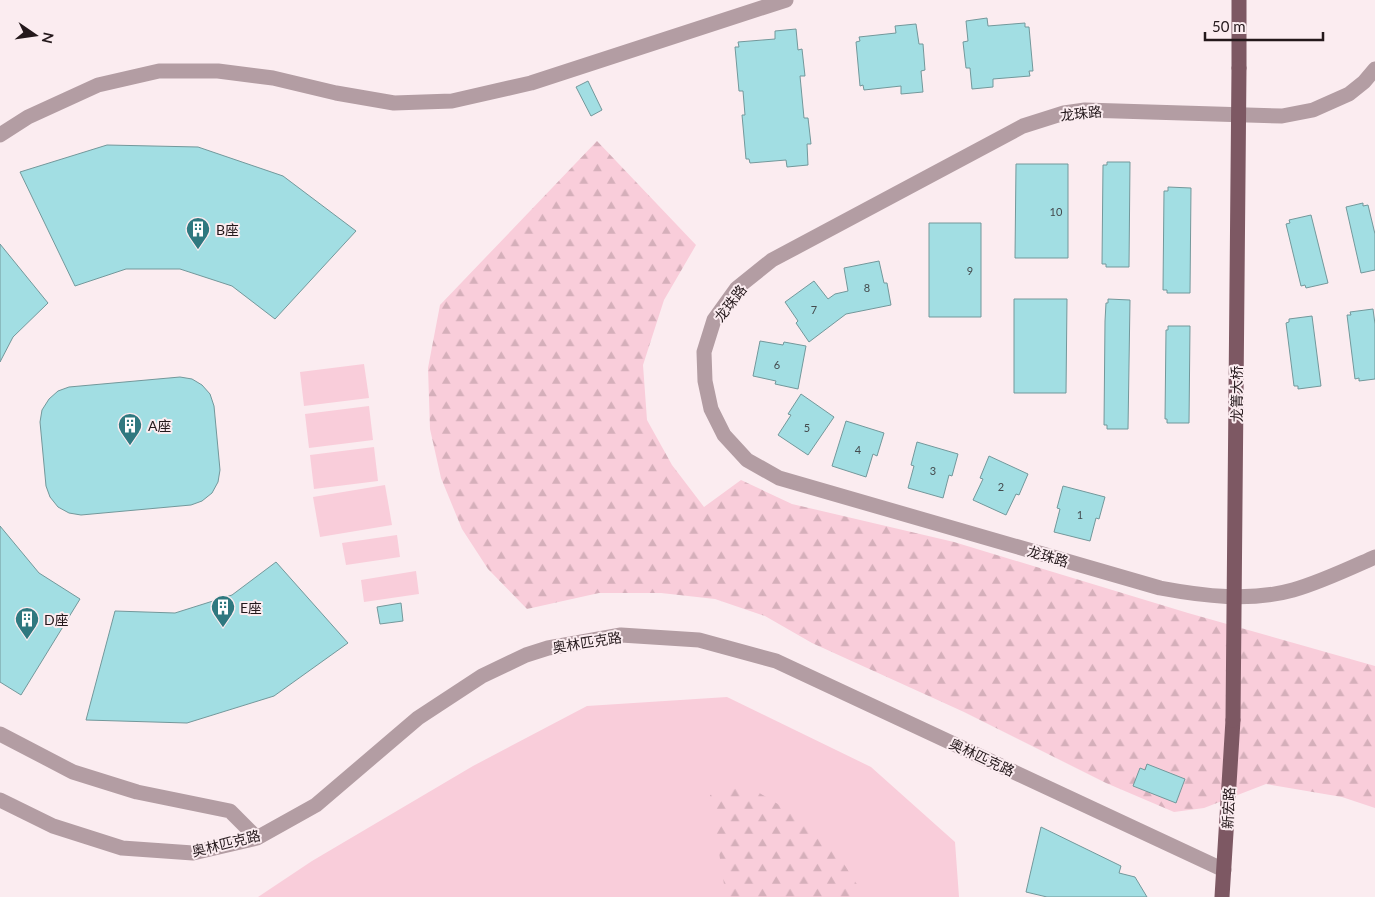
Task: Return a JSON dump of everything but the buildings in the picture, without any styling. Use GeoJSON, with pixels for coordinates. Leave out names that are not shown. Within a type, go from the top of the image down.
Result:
{"type":"FeatureCollection","features":[{"type":"Feature","properties":{"kind":"main road","name":"龙箐大桥"},"geometry":{"type":"LineString","coordinates":[[1233,720],[1239,0]]}},
{"type":"Feature","properties":{"kind":"main road","name":"新宏路"},"geometry":{"type":"LineString","coordinates":[[1222,897],[1233,720]]}},
{"type":"Feature","properties":{"kind":"street"},"geometry":{"type":"LineString","coordinates":[[0,135],[28,117],[98,85],[158,72],[218,71],[273,78],[336,93],[394,103],[452,101],[531,83],[786,0]]}},
{"type":"Feature","properties":{"kind":"street","name":"龙珠路"},"geometry":{"type":"LineString","coordinates":[[1375,69],[1364,82],[1349,94],[1313,110],[1282,116],[1085,110],[1064,113],[1023,126],[772,260],[737,288],[714,320],[704,352],[704,382],[711,410],[724,435],[747,460],[779,478],[1160,588],[1201,596],[1246,596],[1273,594],[1292,590],[1313,584],[1375,557]]}},
{"type":"Feature","properties":{"kind":"street","name":"奥林匹克路"},"geometry":{"type":"LineString","coordinates":[[0,800],[53,826],[122,848],[192,853],[257,838],[316,805],[418,718],[482,676],[526,655],[548,648],[621,635],[699,640],[776,661],[1224,870]]}},
{"type":"Feature","properties":{"kind":"street"},"geometry":{"type":"LineString","coordinates":[[0,734],[73,772],[137,792],[230,811],[257,838]]}},
{"type":"Feature","properties":{"kind":"green space"},"geometry":{"type":"Polygon","coordinates":[[[597,141],[696,245],[664,300],[643,365],[647,420],[672,465],[704,507],[741,480],[792,504],[954,542],[1188,613],[1375,666],[1375,808],[1342,797],[1266,784],[1204,808],[1174,812],[1106,783],[964,712],[812,643],[765,616],[715,599],[661,593],[599,593],[527,609],[488,569],[462,529],[441,478],[430,429],[428,368],[440,305],[597,141]]]}},
{"type":"Feature","properties":{"kind":"green space"},"geometry":{"type":"Polygon","coordinates":[[[364,364],[369,398],[304,406],[300,372],[364,364]]]}},
{"type":"Feature","properties":{"kind":"green space"},"geometry":{"type":"Polygon","coordinates":[[[369,406],[373,440],[309,448],[305,414],[369,406]]]}},
{"type":"Feature","properties":{"kind":"green space"},"geometry":{"type":"Polygon","coordinates":[[[374,447],[378,481],[314,489],[310,455],[374,447]]]}},
{"type":"Feature","properties":{"kind":"green space"},"geometry":{"type":"Polygon","coordinates":[[[385,485],[392,525],[320,537],[313,497],[385,485]]]}},
{"type":"Feature","properties":{"kind":"green space"},"geometry":{"type":"Polygon","coordinates":[[[397,535],[400,557],[346,565],[342,543],[397,535]]]}},
{"type":"Feature","properties":{"kind":"green space"},"geometry":{"type":"Polygon","coordinates":[[[416,571],[419,594],[364,602],[361,580],[416,571]]]}},
{"type":"Feature","properties":{"kind":"green space"},"geometry":{"type":"Polygon","coordinates":[[[727,697],[871,767],[955,842],[959,897],[258,897],[312,861],[473,766],[587,706],[727,697]]]}},
{"type":"Feature","properties":{"kind":"green space"},"geometry":{"type":"Polygon","coordinates":[[[746,785],[823,831],[865,897],[726,897],[710,795],[746,785]]]}},
{"type":"Feature","properties":{"kind":"place","name":"B座"},"geometry":{"type":"Point","coordinates":[198,250]}},
{"type":"Feature","properties":{"kind":"place","name":"A座"},"geometry":{"type":"Point","coordinates":[130,446]}},
{"type":"Feature","properties":{"kind":"place","name":"E座"},"geometry":{"type":"Point","coordinates":[223,628]}},
{"type":"Feature","properties":{"kind":"place","name":"D座"},"geometry":{"type":"Point","coordinates":[27,640]}}]}
